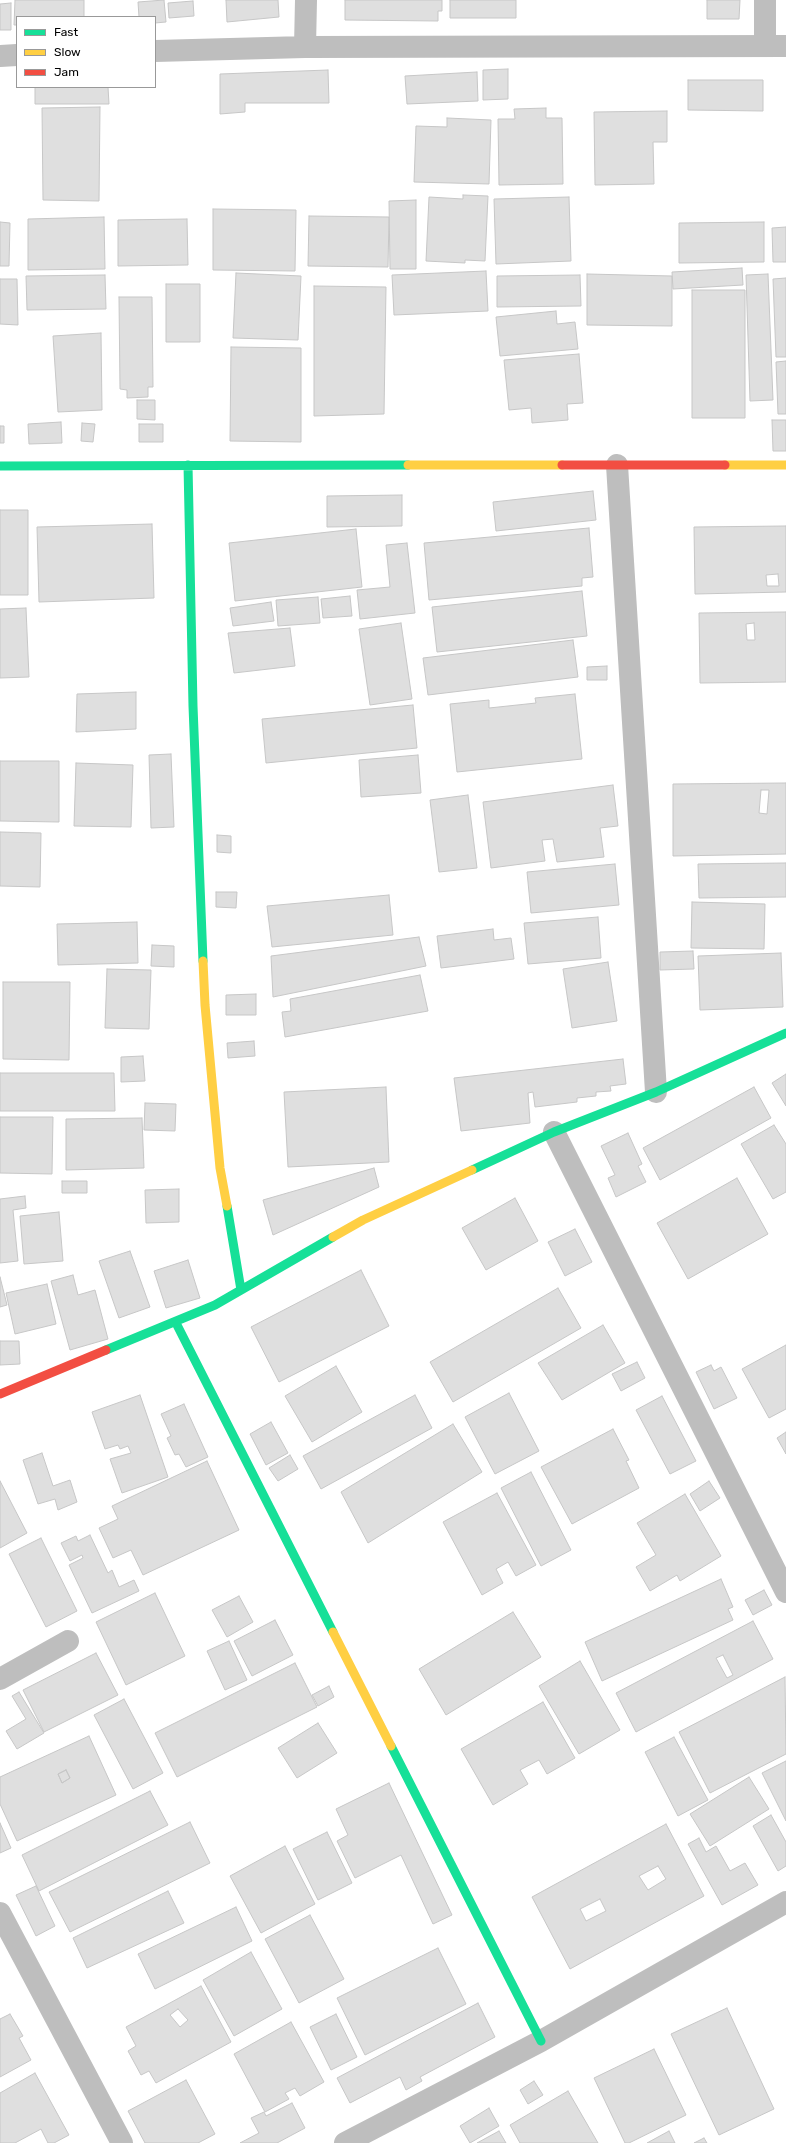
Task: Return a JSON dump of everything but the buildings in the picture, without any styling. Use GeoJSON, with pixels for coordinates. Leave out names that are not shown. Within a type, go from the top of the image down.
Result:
{"type":"FeatureCollection","features":[{"type":"Feature","properties":{"kind":"street"},"geometry":{"type":"LineString","coordinates":[[305,46],[306,0]]}},
{"type":"Feature","properties":{"kind":"street"},"geometry":{"type":"LineString","coordinates":[[156,51],[305,46],[776,46],[765,0]]}},
{"type":"Feature","properties":{"kind":"street"},"geometry":{"type":"LineString","coordinates":[[0,56],[16,55]]}},
{"type":"Feature","properties":{"kind":"street"},"geometry":{"type":"LineString","coordinates":[[188,465],[193,706],[205,1004],[220,1168],[241,1290]]}},
{"type":"Feature","properties":{"kind":"street"},"geometry":{"type":"LineString","coordinates":[[617,465],[656,1092]]}},
{"type":"Feature","properties":{"kind":"street"},"geometry":{"type":"LineString","coordinates":[[0,466],[786,465]]}},
{"type":"Feature","properties":{"kind":"street"},"geometry":{"type":"LineString","coordinates":[[0,1394],[176,1323],[215,1305],[364,1220],[554,1132],[656,1092],[786,1033]]}},
{"type":"Feature","properties":{"kind":"street"},"geometry":{"type":"LineString","coordinates":[[554,1132],[786,1592]]}},
{"type":"Feature","properties":{"kind":"street"},"geometry":{"type":"LineString","coordinates":[[176,1323],[541,2041]]}},
{"type":"Feature","properties":{"kind":"street"},"geometry":{"type":"LineString","coordinates":[[0,1679],[68,1641]]}},
{"type":"Feature","properties":{"kind":"street"},"geometry":{"type":"LineString","coordinates":[[345,2143],[541,2041],[786,1902]]}},
{"type":"Feature","properties":{"kind":"street"},"geometry":{"type":"LineString","coordinates":[[0,1913],[122,2143]]}},
{"type":"Feature","properties":{"kind":"traffic: fast"},"geometry":{"type":"LineString","coordinates":[[188,465],[193,706],[203,961]]}},
{"type":"Feature","properties":{"kind":"traffic: fast"},"geometry":{"type":"LineString","coordinates":[[0,466],[408,465]]}},
{"type":"Feature","properties":{"kind":"traffic: fast"},"geometry":{"type":"LineString","coordinates":[[472,1170],[554,1132],[656,1092],[786,1033]]}},
{"type":"Feature","properties":{"kind":"traffic: fast"},"geometry":{"type":"LineString","coordinates":[[227,1206],[241,1290]]}},
{"type":"Feature","properties":{"kind":"traffic: fast"},"geometry":{"type":"LineString","coordinates":[[106,1350],[215,1305],[333,1237]]}},
{"type":"Feature","properties":{"kind":"traffic: fast"},"geometry":{"type":"LineString","coordinates":[[176,1323],[333,1632]]}},
{"type":"Feature","properties":{"kind":"traffic: fast"},"geometry":{"type":"LineString","coordinates":[[391,1746],[541,2041]]}},
{"type":"Feature","properties":{"kind":"traffic: slow"},"geometry":{"type":"LineString","coordinates":[[408,465],[562,465]]}},
{"type":"Feature","properties":{"kind":"traffic: slow"},"geometry":{"type":"LineString","coordinates":[[725,465],[786,465]]}},
{"type":"Feature","properties":{"kind":"traffic: slow"},"geometry":{"type":"LineString","coordinates":[[203,961],[205,1005],[220,1168],[227,1206]]}},
{"type":"Feature","properties":{"kind":"traffic: slow"},"geometry":{"type":"LineString","coordinates":[[333,1237],[363,1220],[472,1170]]}},
{"type":"Feature","properties":{"kind":"traffic: slow"},"geometry":{"type":"LineString","coordinates":[[333,1632],[391,1746]]}},
{"type":"Feature","properties":{"kind":"traffic: jam"},"geometry":{"type":"LineString","coordinates":[[562,465],[725,465]]}},
{"type":"Feature","properties":{"kind":"traffic: jam"},"geometry":{"type":"LineString","coordinates":[[0,1394],[106,1350]]}}]}
